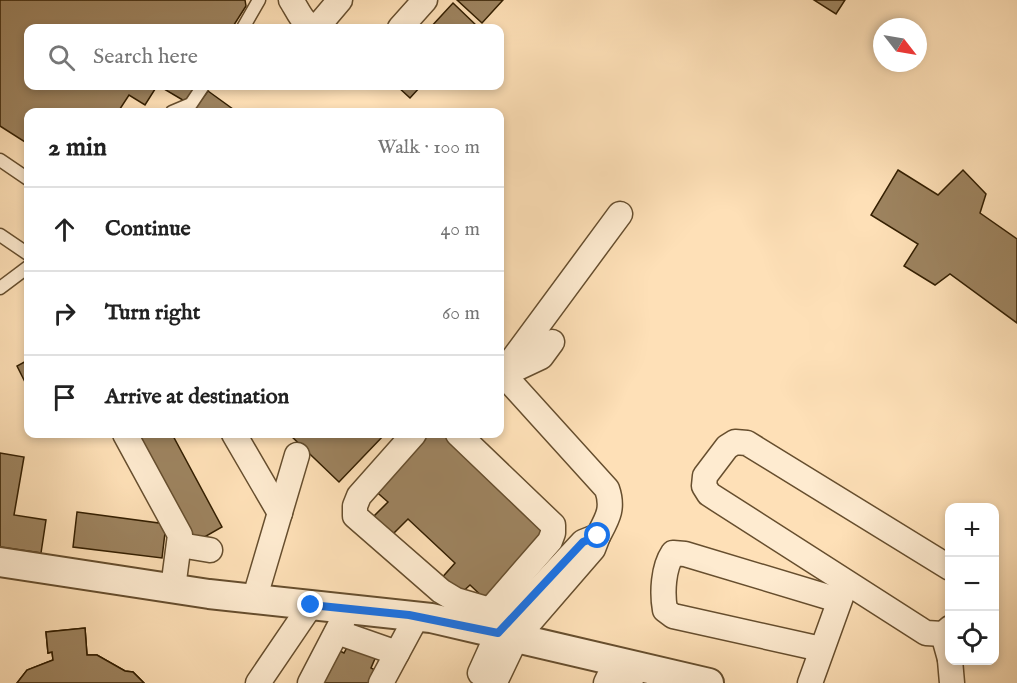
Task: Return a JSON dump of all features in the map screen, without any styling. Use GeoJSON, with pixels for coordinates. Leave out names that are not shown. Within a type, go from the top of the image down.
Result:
{"type":"FeatureCollection","features":[{"type":"Feature","properties":{"kind":"street"},"geometry":{"type":"LineString","coordinates":[[291,0],[306,24]]}},
{"type":"Feature","properties":{"kind":"street"},"geometry":{"type":"LineString","coordinates":[[320,24],[340,0]]}},
{"type":"Feature","properties":{"kind":"street"},"geometry":{"type":"LineString","coordinates":[[403,24],[424,0]]}},
{"type":"Feature","properties":{"kind":"street"},"geometry":{"type":"LineString","coordinates":[[497,628],[583,542],[598,536],[611,513],[611,500],[607,489],[511,383],[507,373],[510,363],[620,214]]}},
{"type":"Feature","properties":{"kind":"street"},"geometry":{"type":"LineString","coordinates":[[507,373],[541,357],[552,342]]}},
{"type":"Feature","properties":{"kind":"street"},"geometry":{"type":"LineString","coordinates":[[127,438],[177,527],[180,545],[173,588]]}},
{"type":"Feature","properties":{"kind":"street"},"geometry":{"type":"LineString","coordinates":[[236,438],[279,513]]}},
{"type":"Feature","properties":{"kind":"street"},"geometry":{"type":"LineString","coordinates":[[410,438],[359,496],[355,506],[356,516],[441,591],[497,628]]}},
{"type":"Feature","properties":{"kind":"street"},"geometry":{"type":"LineString","coordinates":[[462,438],[553,525],[550,541],[497,628],[488,676]]}},
{"type":"Feature","properties":{"kind":"street"},"geometry":{"type":"LineString","coordinates":[[945,565],[747,443],[735,442],[727,447],[705,476],[704,486],[709,494],[842,592],[926,633],[945,631]]}},
{"type":"Feature","properties":{"kind":"street"},"geometry":{"type":"LineString","coordinates":[[255,597],[297,455]]}},
{"type":"Feature","properties":{"kind":"street"},"geometry":{"type":"LineString","coordinates":[[180,545],[210,550]]}},
{"type":"Feature","properties":{"kind":"street"},"geometry":{"type":"LineString","coordinates":[[820,649],[673,616],[665,610],[663,598],[668,561],[673,553],[685,554],[842,592]]}},
{"type":"Feature","properties":{"kind":"street"},"geometry":{"type":"LineString","coordinates":[[0,562],[173,588],[311,605],[343,620],[397,653]]}},
{"type":"Feature","properties":{"kind":"street"},"geometry":{"type":"LineString","coordinates":[[381,683],[397,653],[441,591]]}},
{"type":"Feature","properties":{"kind":"street"},"geometry":{"type":"LineString","coordinates":[[810,683],[820,649],[842,592]]}},
{"type":"Feature","properties":{"kind":"street"},"geometry":{"type":"LineString","coordinates":[[258,683],[311,605]]}},
{"type":"Feature","properties":{"kind":"street"},"geometry":{"type":"LineString","coordinates":[[343,620],[424,617],[497,628],[622,674],[709,683]]}},
{"type":"Feature","properties":{"kind":"street"},"geometry":{"type":"LineString","coordinates":[[310,683],[343,620]]}},
{"type":"Feature","properties":{"kind":"street"},"geometry":{"type":"LineString","coordinates":[[950,665],[952,683]]}},
{"type":"Feature","properties":{"kind":"lane"},"geometry":{"type":"LineString","coordinates":[[245,24],[259,0]]}},
{"type":"Feature","properties":{"kind":"lane"},"geometry":{"type":"LineString","coordinates":[[182,108],[191,104],[200,90]]}},
{"type":"Feature","properties":{"kind":"lane"},"geometry":{"type":"LineString","coordinates":[[0,160],[24,176]]}},
{"type":"Feature","properties":{"kind":"lane"},"geometry":{"type":"LineString","coordinates":[[0,235],[24,251]]}},
{"type":"Feature","properties":{"kind":"lane"},"geometry":{"type":"LineString","coordinates":[[0,288],[24,270]]}},
{"type":"Feature","properties":{"kind":"building"},"geometry":{"type":"Polygon","coordinates":[[[0,0],[245,0],[246,6],[235,24],[24,24],[24,90],[154,90],[145,105],[129,95],[121,108],[24,108],[24,141],[0,126],[0,0]]]}},
{"type":"Feature","properties":{"kind":"building"},"geometry":{"type":"Polygon","coordinates":[[[457,0],[503,0],[482,23],[457,0]]]}},
{"type":"Feature","properties":{"kind":"building"},"geometry":{"type":"Polygon","coordinates":[[[814,0],[845,0],[836,14],[814,0]]]}},
{"type":"Feature","properties":{"kind":"building"},"geometry":{"type":"Polygon","coordinates":[[[453,3],[475,24],[434,24],[453,3]]]}},
{"type":"Feature","properties":{"kind":"building"},"geometry":{"type":"Polygon","coordinates":[[[166,90],[194,90],[186,102],[166,90]]]}},
{"type":"Feature","properties":{"kind":"building"},"geometry":{"type":"Polygon","coordinates":[[[401,90],[417,90],[410,98],[401,90]]]}},
{"type":"Feature","properties":{"kind":"building"},"geometry":{"type":"Polygon","coordinates":[[[208,91],[231,108],[195,108],[208,91]]]}},
{"type":"Feature","properties":{"kind":"building"},"geometry":{"type":"Polygon","coordinates":[[[898,170],[938,195],[963,170],[986,194],[980,213],[1017,239],[1017,323],[950,274],[935,285],[904,266],[918,244],[871,215],[898,170]]]}},
{"type":"Feature","properties":{"kind":"building"},"geometry":{"type":"Polygon","coordinates":[[[24,362],[24,380],[17,366],[24,362]]]}},
{"type":"Feature","properties":{"kind":"building"},"geometry":{"type":"Polygon","coordinates":[[[135,438],[174,438],[222,527],[194,543],[135,438]]]}},
{"type":"Feature","properties":{"kind":"building"},"geometry":{"type":"Polygon","coordinates":[[[293,438],[381,438],[339,482],[293,438]]]}},
{"type":"Feature","properties":{"kind":"building"},"geometry":{"type":"Polygon","coordinates":[[[422,438],[448,438],[549,535],[485,599],[470,585],[457,597],[439,581],[455,563],[408,519],[393,534],[373,517],[388,502],[372,488],[422,438]]]}},
{"type":"Feature","properties":{"kind":"building"},"geometry":{"type":"Polygon","coordinates":[[[0,453],[24,457],[14,515],[46,520],[41,553],[0,547],[0,453]]]}},
{"type":"Feature","properties":{"kind":"building"},"geometry":{"type":"Polygon","coordinates":[[[77,512],[166,524],[162,558],[73,547],[77,512]]]}},
{"type":"Feature","properties":{"kind":"building"},"geometry":{"type":"Polygon","coordinates":[[[85,628],[87,655],[97,655],[125,671],[133,672],[144,683],[17,683],[27,670],[53,660],[52,652],[48,653],[46,632],[85,628]]]}},
{"type":"Feature","properties":{"kind":"building"},"geometry":{"type":"Polygon","coordinates":[[[85,628],[87,655],[97,655],[125,671],[133,672],[144,683],[17,683],[27,670],[53,660],[52,652],[48,653],[46,632],[85,628]]]}},
{"type":"Feature","properties":{"kind":"building"},"geometry":{"type":"Polygon","coordinates":[[[351,640],[377,654],[371,668],[377,671],[371,683],[322,683],[340,651],[344,653],[351,640]]]}},
{"type":"Feature","properties":{"kind":"route"},"geometry":{"type":"LineString","coordinates":[[311,605],[431,618],[498,633],[583,542],[598,536]]}}]}
